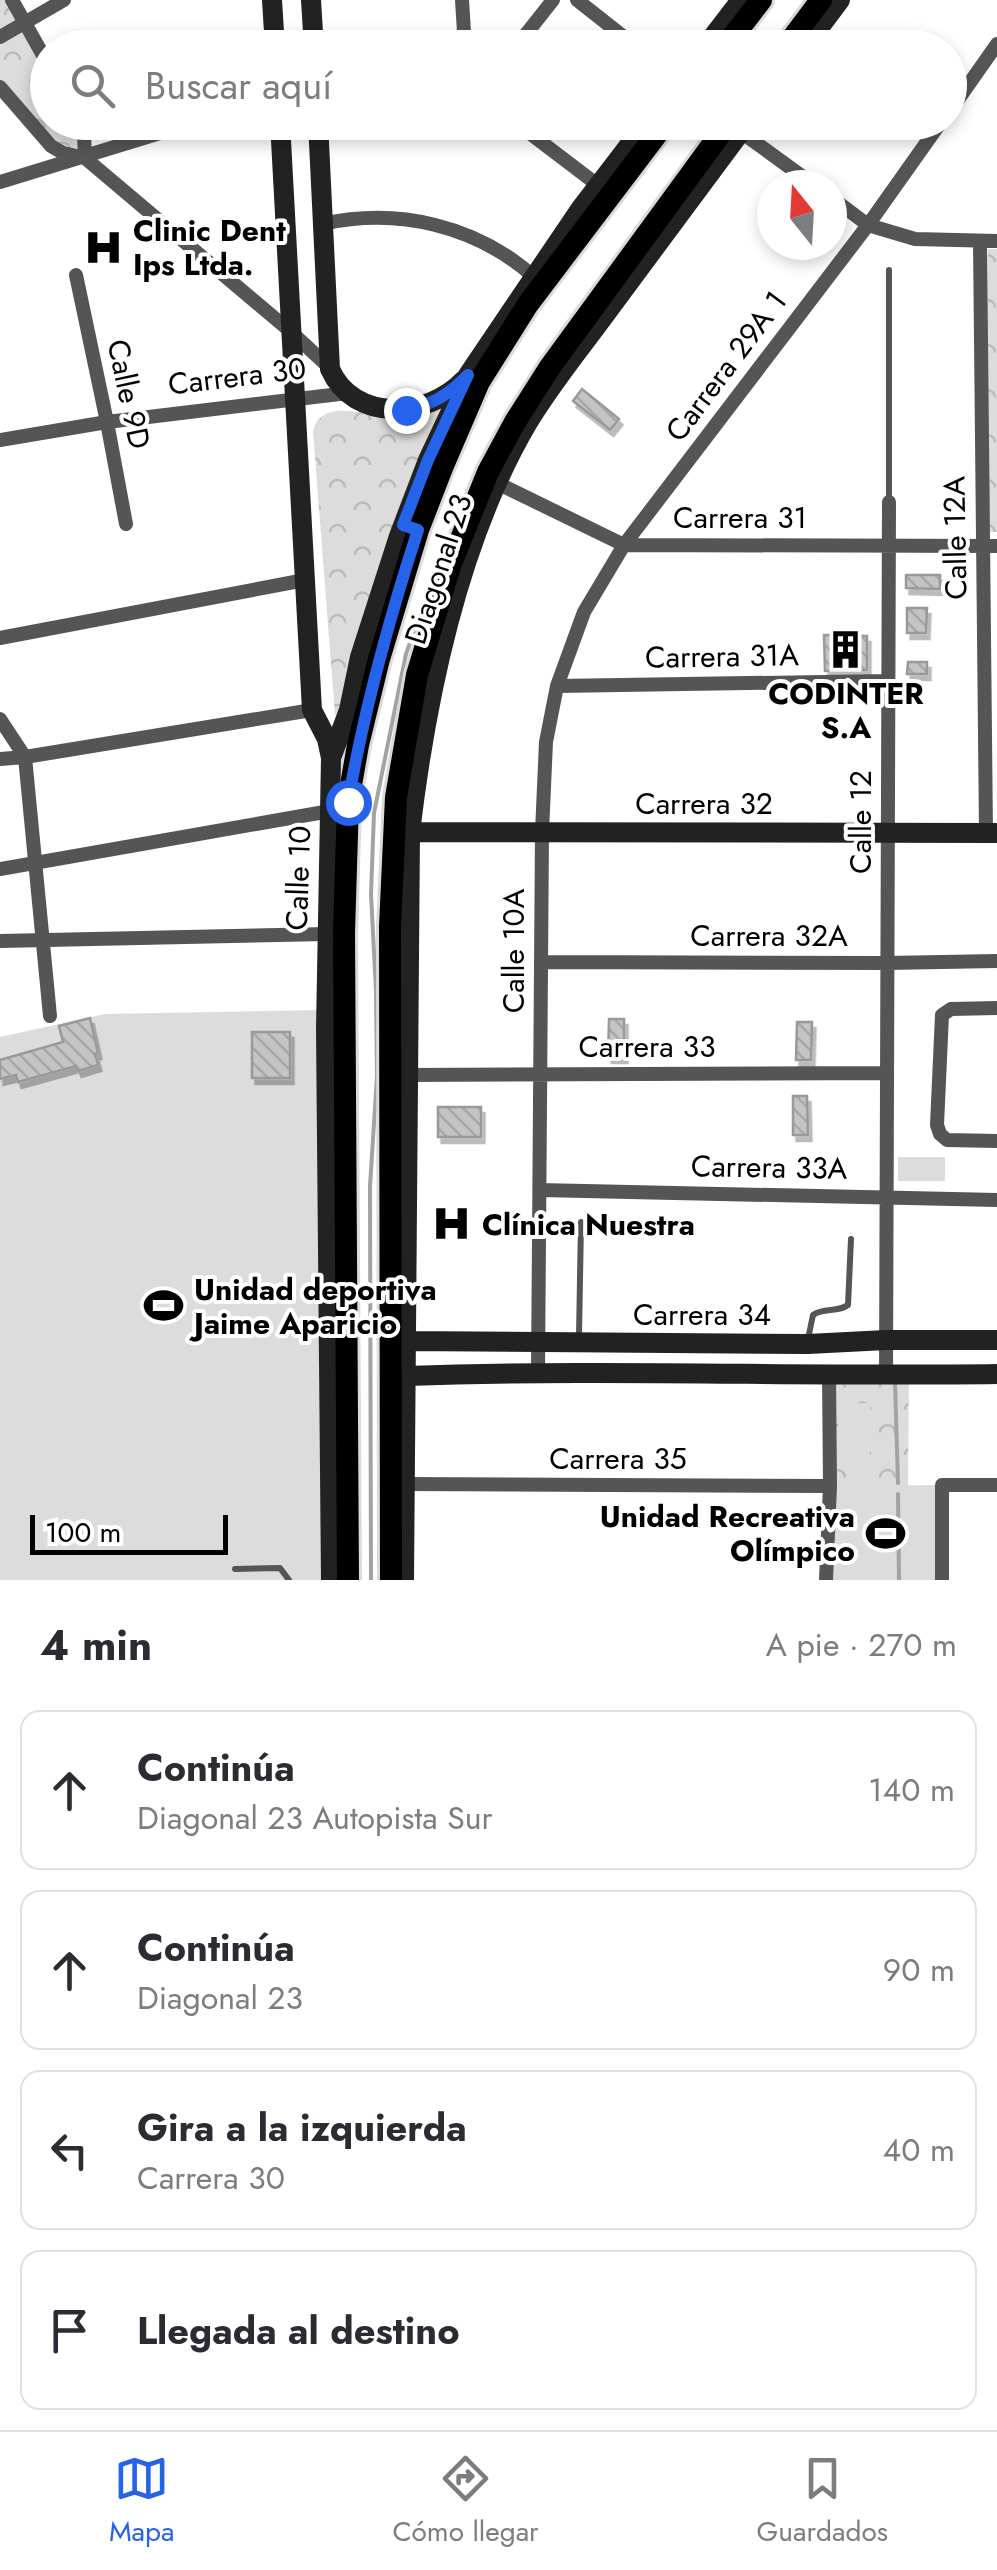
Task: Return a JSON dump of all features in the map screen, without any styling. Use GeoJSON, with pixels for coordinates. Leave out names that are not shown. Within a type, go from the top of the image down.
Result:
{"type":"FeatureCollection","features":[{"type":"Feature","properties":{"kind":"main road"},"geometry":{"type":"LineString","coordinates":[[738,30],[761,0]]}},
{"type":"Feature","properties":{"kind":"main road"},"geometry":{"type":"LineString","coordinates":[[798,30],[821,0]]}},
{"type":"Feature","properties":{"kind":"main road"},"geometry":{"type":"LineString","coordinates":[[335,933],[348,802],[358,745],[411,528],[479,382],[528,304],[582,232],[602,194],[650,140]]}},
{"type":"Feature","properties":{"kind":"main road"},"geometry":{"type":"LineString","coordinates":[[390,1580],[400,928],[396,797],[417,675],[450,566],[514,422],[550,367],[728,140]]}},
{"type":"Feature","properties":{"kind":"main road"},"geometry":{"type":"LineString","coordinates":[[582,232],[581,208],[602,194]]}},
{"type":"Feature","properties":{"kind":"main road","name":"Calle 10"},"geometry":{"type":"LineString","coordinates":[[335,933],[347,1533],[336,1579]]}},
{"type":"Feature","properties":{"kind":"street"},"geometry":{"type":"LineString","coordinates":[[12,0],[30,30]]}},
{"type":"Feature","properties":{"kind":"street"},"geometry":{"type":"LineString","coordinates":[[0,37],[64,0]]}},
{"type":"Feature","properties":{"kind":"street"},"geometry":{"type":"LineString","coordinates":[[272,0],[274,30]]}},
{"type":"Feature","properties":{"kind":"street"},"geometry":{"type":"LineString","coordinates":[[311,0],[313,30]]}},
{"type":"Feature","properties":{"kind":"street"},"geometry":{"type":"LineString","coordinates":[[462,0],[463,30]]}},
{"type":"Feature","properties":{"kind":"street"},"geometry":{"type":"LineString","coordinates":[[529,30],[553,0]]}},
{"type":"Feature","properties":{"kind":"street"},"geometry":{"type":"LineString","coordinates":[[578,0],[616,30]]}},
{"type":"Feature","properties":{"kind":"street"},"geometry":{"type":"LineString","coordinates":[[718,30],[741,0]]}},
{"type":"Feature","properties":{"kind":"street"},"geometry":{"type":"LineString","coordinates":[[818,30],[840,0]]}},
{"type":"Feature","properties":{"kind":"street"},"geometry":{"type":"LineString","coordinates":[[967,87],[997,44]]}},
{"type":"Feature","properties":{"kind":"street"},"geometry":{"type":"LineString","coordinates":[[0,87],[30,123]]}},
{"type":"Feature","properties":{"kind":"street"},"geometry":{"type":"LineString","coordinates":[[45,140],[64,153],[85,158],[290,330],[330,368],[348,393]]}},
{"type":"Feature","properties":{"kind":"street"},"geometry":{"type":"LineString","coordinates":[[84,140],[85,158]]}},
{"type":"Feature","properties":{"kind":"street"},"geometry":{"type":"LineString","coordinates":[[0,182],[140,140]]}},
{"type":"Feature","properties":{"kind":"street","name":"Calle 10"},"geometry":{"type":"LineString","coordinates":[[281,140],[312,710],[330,758],[335,933]]}},
{"type":"Feature","properties":{"kind":"street"},"geometry":{"type":"LineString","coordinates":[[319,140],[330,368]]}},
{"type":"Feature","properties":{"kind":"street"},"geometry":{"type":"LineString","coordinates":[[536,140],[602,194],[636,140]]}},
{"type":"Feature","properties":{"kind":"street","name":"Diagonal 23"},"geometry":{"type":"LineString","coordinates":[[400,928],[419,756],[432,687],[476,536],[497,483],[528,423],[729,140]]}},
{"type":"Feature","properties":{"kind":"street"},"geometry":{"type":"LineString","coordinates":[[757,140],[795,170]]}},
{"type":"Feature","properties":{"kind":"street","name":"Carrera 29A 1"},"geometry":{"type":"LineString","coordinates":[[624,545],[928,140]]}},
{"type":"Feature","properties":{"kind":"street","name":"Diagonal 23"},"geometry":{"type":"LineString","coordinates":[[330,758],[349,710],[360,656],[411,528],[428,460],[468,375],[581,208]]}},
{"type":"Feature","properties":{"kind":"street"},"geometry":{"type":"LineString","coordinates":[[847,209],[868,225],[915,239],[997,242]]}},
{"type":"Feature","properties":{"kind":"street"},"geometry":{"type":"LineString","coordinates":[[324,224],[368,218],[402,218],[435,224],[498,250],[534,277]]}},
{"type":"Feature","properties":{"kind":"street","name":"Calle 12A"},"geometry":{"type":"LineString","coordinates":[[980,242],[990,546],[992,833]]}},
{"type":"Feature","properties":{"kind":"street","name":"Calle 9D"},"geometry":{"type":"LineString","coordinates":[[76,275],[126,524]]}},
{"type":"Feature","properties":{"kind":"street","name":"Carrera 30"},"geometry":{"type":"LineString","coordinates":[[0,440],[108,422],[348,393],[375,406],[406,410],[434,402],[453,391],[468,375]]}},
{"type":"Feature","properties":{"kind":"street","name":"Carrera 31"},"geometry":{"type":"LineString","coordinates":[[497,483],[624,545],[990,546]]}},
{"type":"Feature","properties":{"kind":"street","name":"Calle 12"},"geometry":{"type":"LineString","coordinates":[[886,1374],[889,502]]}},
{"type":"Feature","properties":{"kind":"street","name":"Calle 10A"},"geometry":{"type":"LineString","coordinates":[[538,1374],[540,962],[546,742],[557,686],[584,612],[624,545]]}},
{"type":"Feature","properties":{"kind":"street"},"geometry":{"type":"LineString","coordinates":[[0,638],[306,580]]}},
{"type":"Feature","properties":{"kind":"street","name":"Carrera 31A"},"geometry":{"type":"LineString","coordinates":[[557,686],[888,681]]}},
{"type":"Feature","properties":{"kind":"street"},"geometry":{"type":"LineString","coordinates":[[0,759],[312,710]]}},
{"type":"Feature","properties":{"kind":"street"},"geometry":{"type":"LineString","coordinates":[[0,718],[24,757],[50,1016]]}},
{"type":"Feature","properties":{"kind":"street"},"geometry":{"type":"LineString","coordinates":[[0,869],[330,811]]}},
{"type":"Feature","properties":{"kind":"street","name":"Carrera 32"},"geometry":{"type":"LineString","coordinates":[[410,832],[992,833]]}},
{"type":"Feature","properties":{"kind":"street"},"geometry":{"type":"LineString","coordinates":[[400,928],[408,1075],[404,1580]]}},
{"type":"Feature","properties":{"kind":"street"},"geometry":{"type":"LineString","coordinates":[[0,941],[335,933]]}},
{"type":"Feature","properties":{"kind":"street","name":"Carrera 32A"},"geometry":{"type":"LineString","coordinates":[[540,962],[997,961]]}},
{"type":"Feature","properties":{"kind":"street"},"geometry":{"type":"LineString","coordinates":[[997,1008],[951,1008],[942,1015],[936,1125],[947,1140],[997,1141]]}},
{"type":"Feature","properties":{"kind":"street","name":"Calle 10"},"geometry":{"type":"LineString","coordinates":[[334,1031],[336,1579]]}},
{"type":"Feature","properties":{"kind":"street","name":"Carrera 33"},"geometry":{"type":"LineString","coordinates":[[408,1075],[887,1073]]}},
{"type":"Feature","properties":{"kind":"street","name":"Carrera 33A"},"geometry":{"type":"LineString","coordinates":[[540,1190],[997,1200]]}},
{"type":"Feature","properties":{"kind":"street","name":"Carrera 34"},"geometry":{"type":"LineString","coordinates":[[407,1341],[808,1344],[997,1340]]}},
{"type":"Feature","properties":{"kind":"street"},"geometry":{"type":"LineString","coordinates":[[826,1580],[829,1374]]}},
{"type":"Feature","properties":{"kind":"street","name":"Carrera 34"},"geometry":{"type":"LineString","coordinates":[[407,1376],[997,1374]]}},
{"type":"Feature","properties":{"kind":"street","name":"Carrera 35"},"geometry":{"type":"LineString","coordinates":[[406,1484],[830,1486]]}},
{"type":"Feature","properties":{"kind":"street"},"geometry":{"type":"LineString","coordinates":[[942,1580],[942,1485],[997,1485]]}},
{"type":"Feature","properties":{"kind":"lane","name":"Calle 12"},"geometry":{"type":"LineString","coordinates":[[889,502],[890,270]]}},
{"type":"Feature","properties":{"kind":"lane"},"geometry":{"type":"LineString","coordinates":[[579,1342],[581,1222]]}},
{"type":"Feature","properties":{"kind":"lane"},"geometry":{"type":"LineString","coordinates":[[808,1344],[813,1315],[820,1310],[843,1308],[850,1300],[851,1239]]}},
{"type":"Feature","properties":{"kind":"lane"},"geometry":{"type":"LineString","coordinates":[[235,1569],[280,1568],[290,1580]]}},
{"type":"Feature","properties":{"kind":"green space"},"geometry":{"type":"Polygon","coordinates":[[[0,0],[12,0],[30,33],[30,118],[0,87],[0,0]]]}},
{"type":"Feature","properties":{"kind":"green space"},"geometry":{"type":"Polygon","coordinates":[[[51,140],[81,140],[85,158],[63,153],[51,140]]]}},
{"type":"Feature","properties":{"kind":"green space"},"geometry":{"type":"Polygon","coordinates":[[[988,249],[997,249],[997,532],[985,532],[988,249]]]}},
{"type":"Feature","properties":{"kind":"green space"},"geometry":{"type":"Polygon","coordinates":[[[442,406],[339,716],[335,715],[313,431],[328,413],[352,411],[404,418],[442,406]]]}},
{"type":"Feature","properties":{"kind":"green space","name":"Unidad deportiva Jaime Aparicio"},"geometry":{"type":"Polygon","coordinates":[[[326,1010],[331,1580],[0,1580],[0,1037],[105,1014],[326,1010]]]}},
{"type":"Feature","properties":{"kind":"green space"},"geometry":{"type":"Polygon","coordinates":[[[898,1157],[945,1157],[945,1181],[898,1181],[898,1157]]]}},
{"type":"Feature","properties":{"kind":"green space"},"geometry":{"type":"Polygon","coordinates":[[[829,1374],[909,1375],[908,1487],[830,1486],[829,1374]]]}},
{"type":"Feature","properties":{"kind":"green space"},"geometry":{"type":"Polygon","coordinates":[[[838,1403],[870,1403],[870,1463],[839,1463],[838,1403]]]}},
{"type":"Feature","properties":{"kind":"green space","name":"Unidad Recreativa Olímpico"},"geometry":{"type":"Polygon","coordinates":[[[942,1485],[942,1580],[826,1580],[830,1486],[942,1485]]]}},
{"type":"Feature","properties":{"kind":"building"},"geometry":{"type":"Polygon","coordinates":[[[582,389],[619,419],[610,430],[573,401],[582,389]]]}},
{"type":"Feature","properties":{"kind":"building"},"geometry":{"type":"Polygon","coordinates":[[[906,575],[940,575],[940,589],[906,588],[906,575]]]}},
{"type":"Feature","properties":{"kind":"building"},"geometry":{"type":"Polygon","coordinates":[[[907,608],[927,608],[926,633],[907,633],[907,608]]]}},
{"type":"Feature","properties":{"kind":"building","name":"CODINTER S.A"},"geometry":{"type":"Polygon","coordinates":[[[824,635],[867,636],[867,670],[825,671],[824,635]]]}},
{"type":"Feature","properties":{"kind":"building"},"geometry":{"type":"Polygon","coordinates":[[[908,662],[927,662],[927,674],[907,674],[908,662]]]}},
{"type":"Feature","properties":{"kind":"building"},"geometry":{"type":"Polygon","coordinates":[[[90,1018],[98,1065],[78,1071],[76,1066],[18,1082],[16,1075],[0,1079],[0,1060],[63,1042],[59,1026],[90,1018]]]}},
{"type":"Feature","properties":{"kind":"building"},"geometry":{"type":"Polygon","coordinates":[[[609,1019],[624,1019],[624,1057],[608,1057],[609,1019]]]}},
{"type":"Feature","properties":{"kind":"building"},"geometry":{"type":"Polygon","coordinates":[[[797,1022],[812,1022],[811,1060],[796,1060],[797,1022]]]}},
{"type":"Feature","properties":{"kind":"building"},"geometry":{"type":"Polygon","coordinates":[[[252,1032],[290,1032],[290,1078],[252,1078],[252,1032]]]}},
{"type":"Feature","properties":{"kind":"building"},"geometry":{"type":"Polygon","coordinates":[[[793,1096],[807,1096],[808,1135],[793,1135],[793,1096]]]}},
{"type":"Feature","properties":{"kind":"building"},"geometry":{"type":"Polygon","coordinates":[[[438,1107],[481,1107],[481,1137],[438,1137],[438,1107]]]}},
{"type":"Feature","properties":{"kind":"waterway"},"geometry":{"type":"LineString","coordinates":[[371,1580],[370,1186],[377,1076],[371,894],[374,813],[406,654],[439,560]]}},
{"type":"Feature","properties":{"kind":"waterway"},"geometry":{"type":"LineString","coordinates":[[895,1383],[898,1483]]}},
{"type":"Feature","properties":{"kind":"waterway"},"geometry":{"type":"LineString","coordinates":[[898,1494],[899,1580]]}},
{"type":"Feature","properties":{"kind":"place","name":"Clinic Dent Ips Ltda."},"geometry":{"type":"Point","coordinates":[103,247]}},
{"type":"Feature","properties":{"kind":"place","name":"CODINTER S.A"},"geometry":{"type":"Point","coordinates":[846,649]}},
{"type":"Feature","properties":{"kind":"place","name":"Clínica Nuestra"},"geometry":{"type":"Point","coordinates":[452,1224]}},
{"type":"Feature","properties":{"kind":"place","name":"Unidad deportiva Jaime Aparicio"},"geometry":{"type":"Point","coordinates":[164,1306]}},
{"type":"Feature","properties":{"kind":"place","name":"Unidad Recreativa Olímpico"},"geometry":{"type":"Point","coordinates":[885,1533]}},
{"type":"Feature","properties":{"kind":"route"},"geometry":{"type":"LineString","coordinates":[[348,802],[379,658],[418,530],[403,525],[468,375],[453,391],[434,402],[406,410]]}}]}
